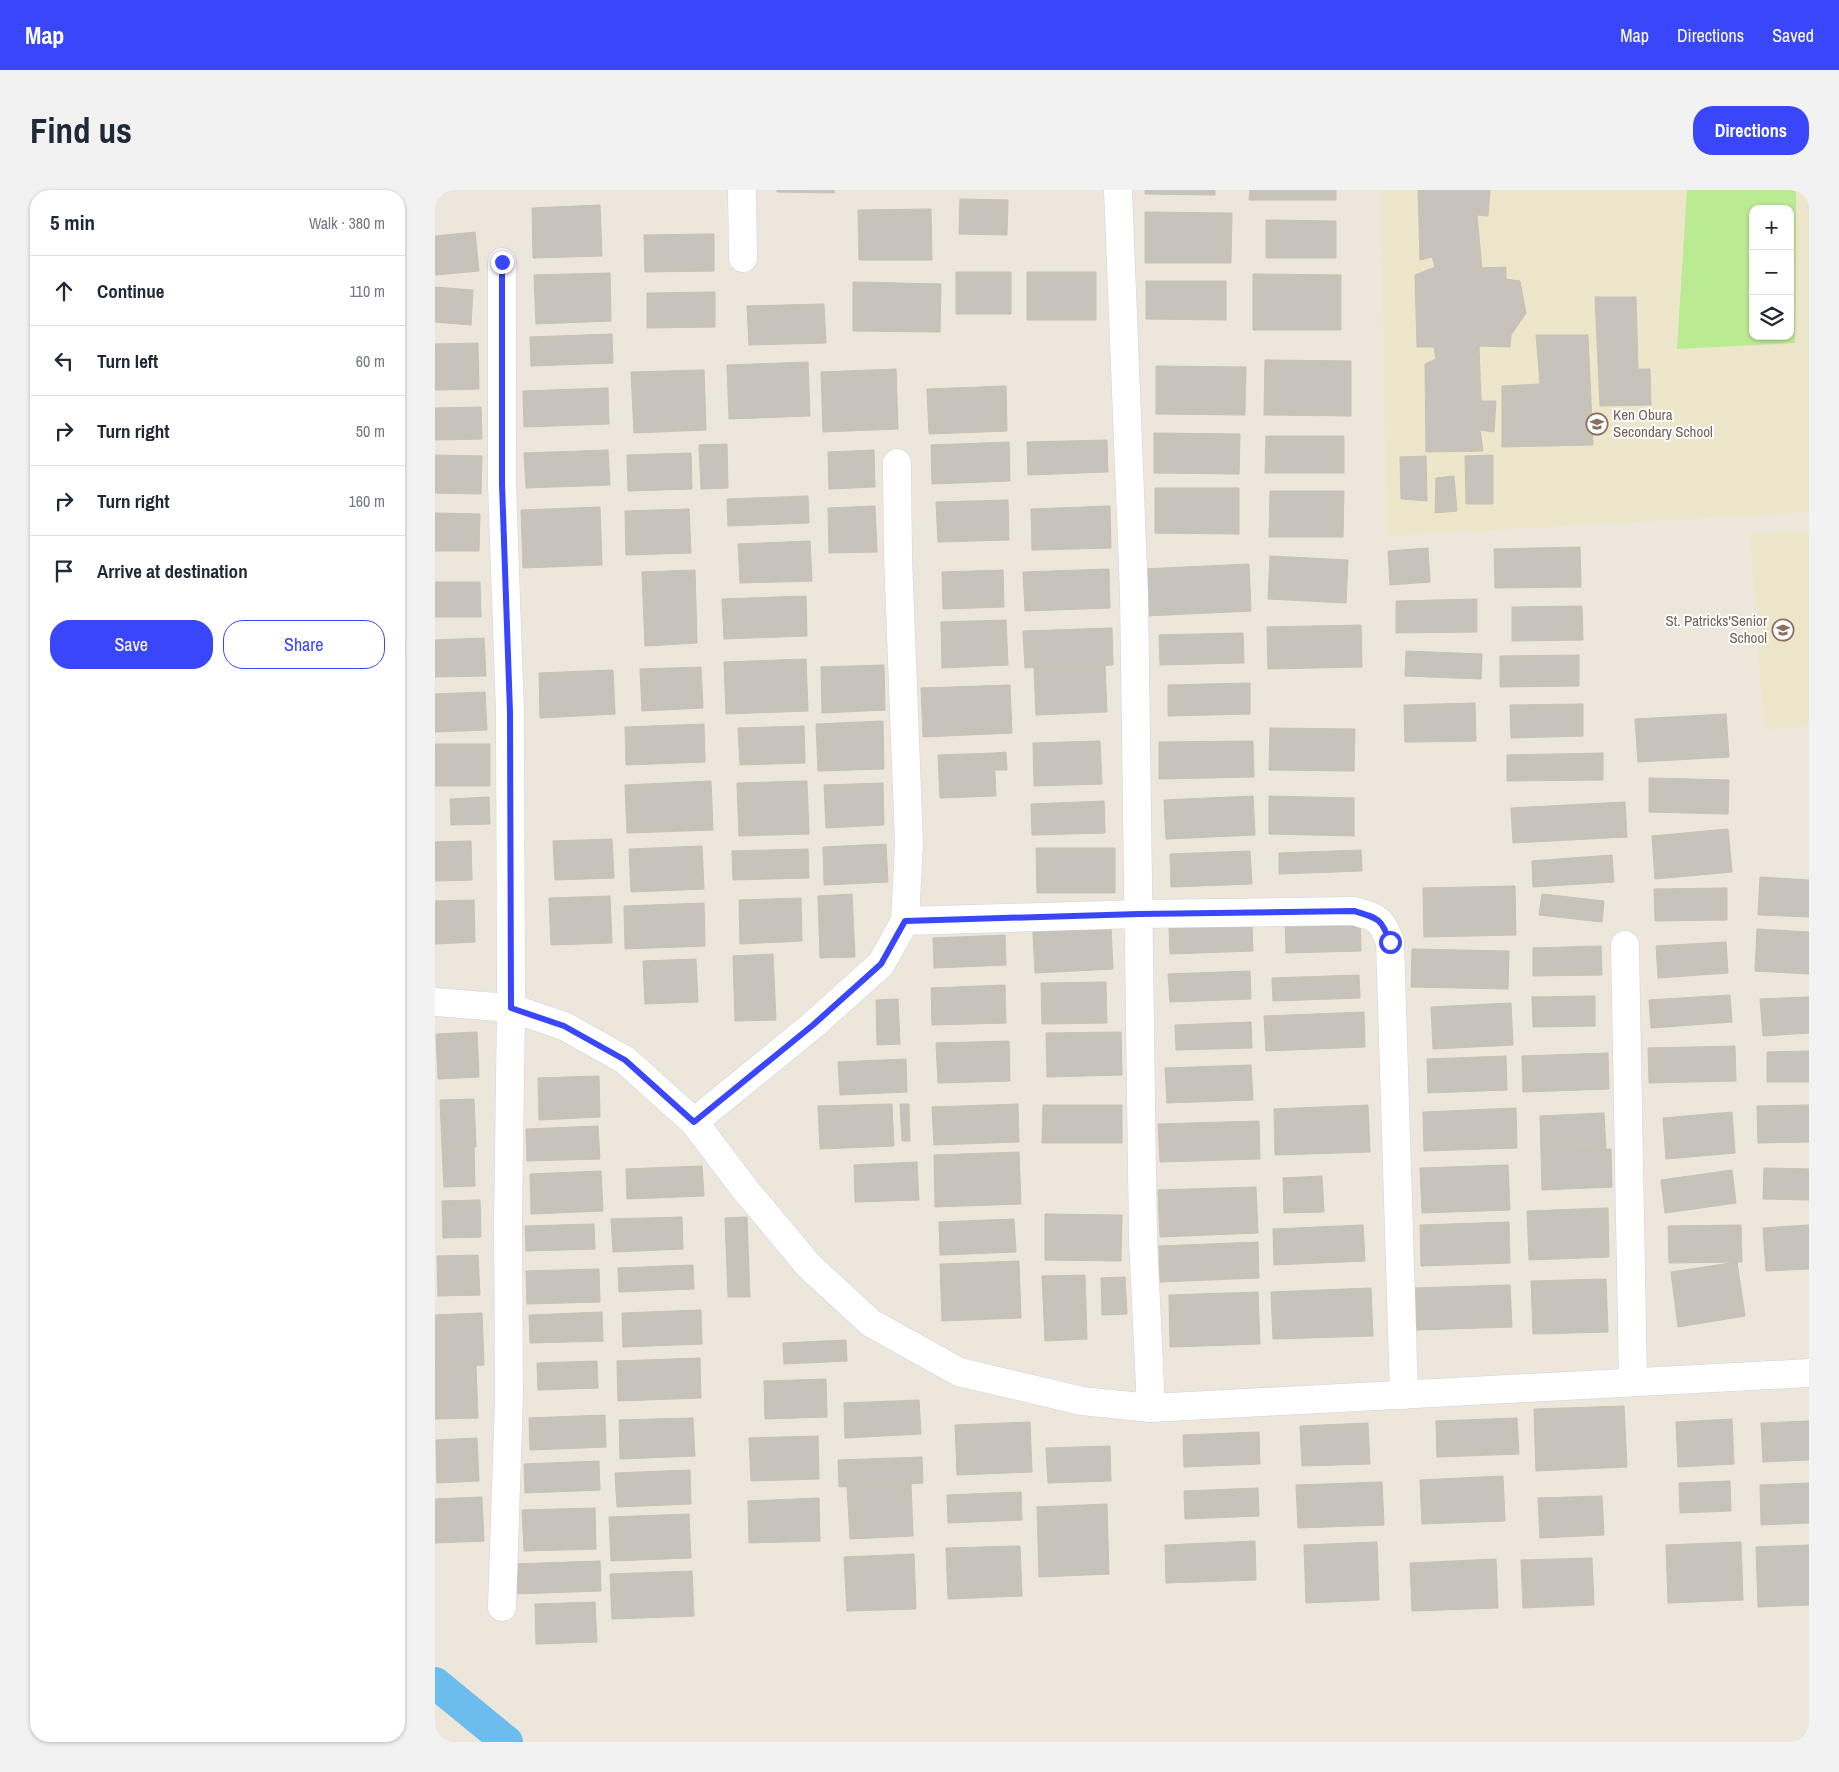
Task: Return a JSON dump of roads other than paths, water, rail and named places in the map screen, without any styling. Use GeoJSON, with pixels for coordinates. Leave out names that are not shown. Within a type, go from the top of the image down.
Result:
{"type":"FeatureCollection","features":[{"type":"Feature","properties":{"kind":"street"},"geometry":{"type":"LineString","coordinates":[[741,190],[743,258]]}},
{"type":"Feature","properties":{"kind":"street"},"geometry":{"type":"LineString","coordinates":[[1118,190],[1134,594],[1143,1239],[1151,1408]]}},
{"type":"Feature","properties":{"kind":"street"},"geometry":{"type":"LineString","coordinates":[[502,262],[502,484],[510,712],[511,1008],[508,1222],[509,1398],[503,1607]]}},
{"type":"Feature","properties":{"kind":"street"},"geometry":{"type":"LineString","coordinates":[[694,1122],[813,1025],[881,964],[905,921],[909,843],[898,557],[897,463]]}},
{"type":"Feature","properties":{"kind":"street"},"geometry":{"type":"LineString","coordinates":[[905,921],[1139,914],[1354,911],[1375,917],[1384,927],[1390,942],[1404,1395]]}},
{"type":"Feature","properties":{"kind":"street"},"geometry":{"type":"LineString","coordinates":[[1625,945],[1633,1382]]}},
{"type":"Feature","properties":{"kind":"street"},"geometry":{"type":"LineString","coordinates":[[435,1002],[511,1008],[564,1026],[625,1060],[694,1122],[744,1188],[809,1266],[871,1323],[959,1372],[1082,1401],[1151,1408],[1809,1373]]}},
{"type":"Feature","properties":{"kind":"waterway"},"geometry":{"type":"LineString","coordinates":[[435,1683],[507,1742]]}},
{"type":"Feature","properties":{"kind":"place","name":"Ken Obura Secondary School"},"geometry":{"type":"Point","coordinates":[1597,424]}},
{"type":"Feature","properties":{"kind":"place","name":"St. Patricks'Senior School"},"geometry":{"type":"Point","coordinates":[1783,630]}}]}
